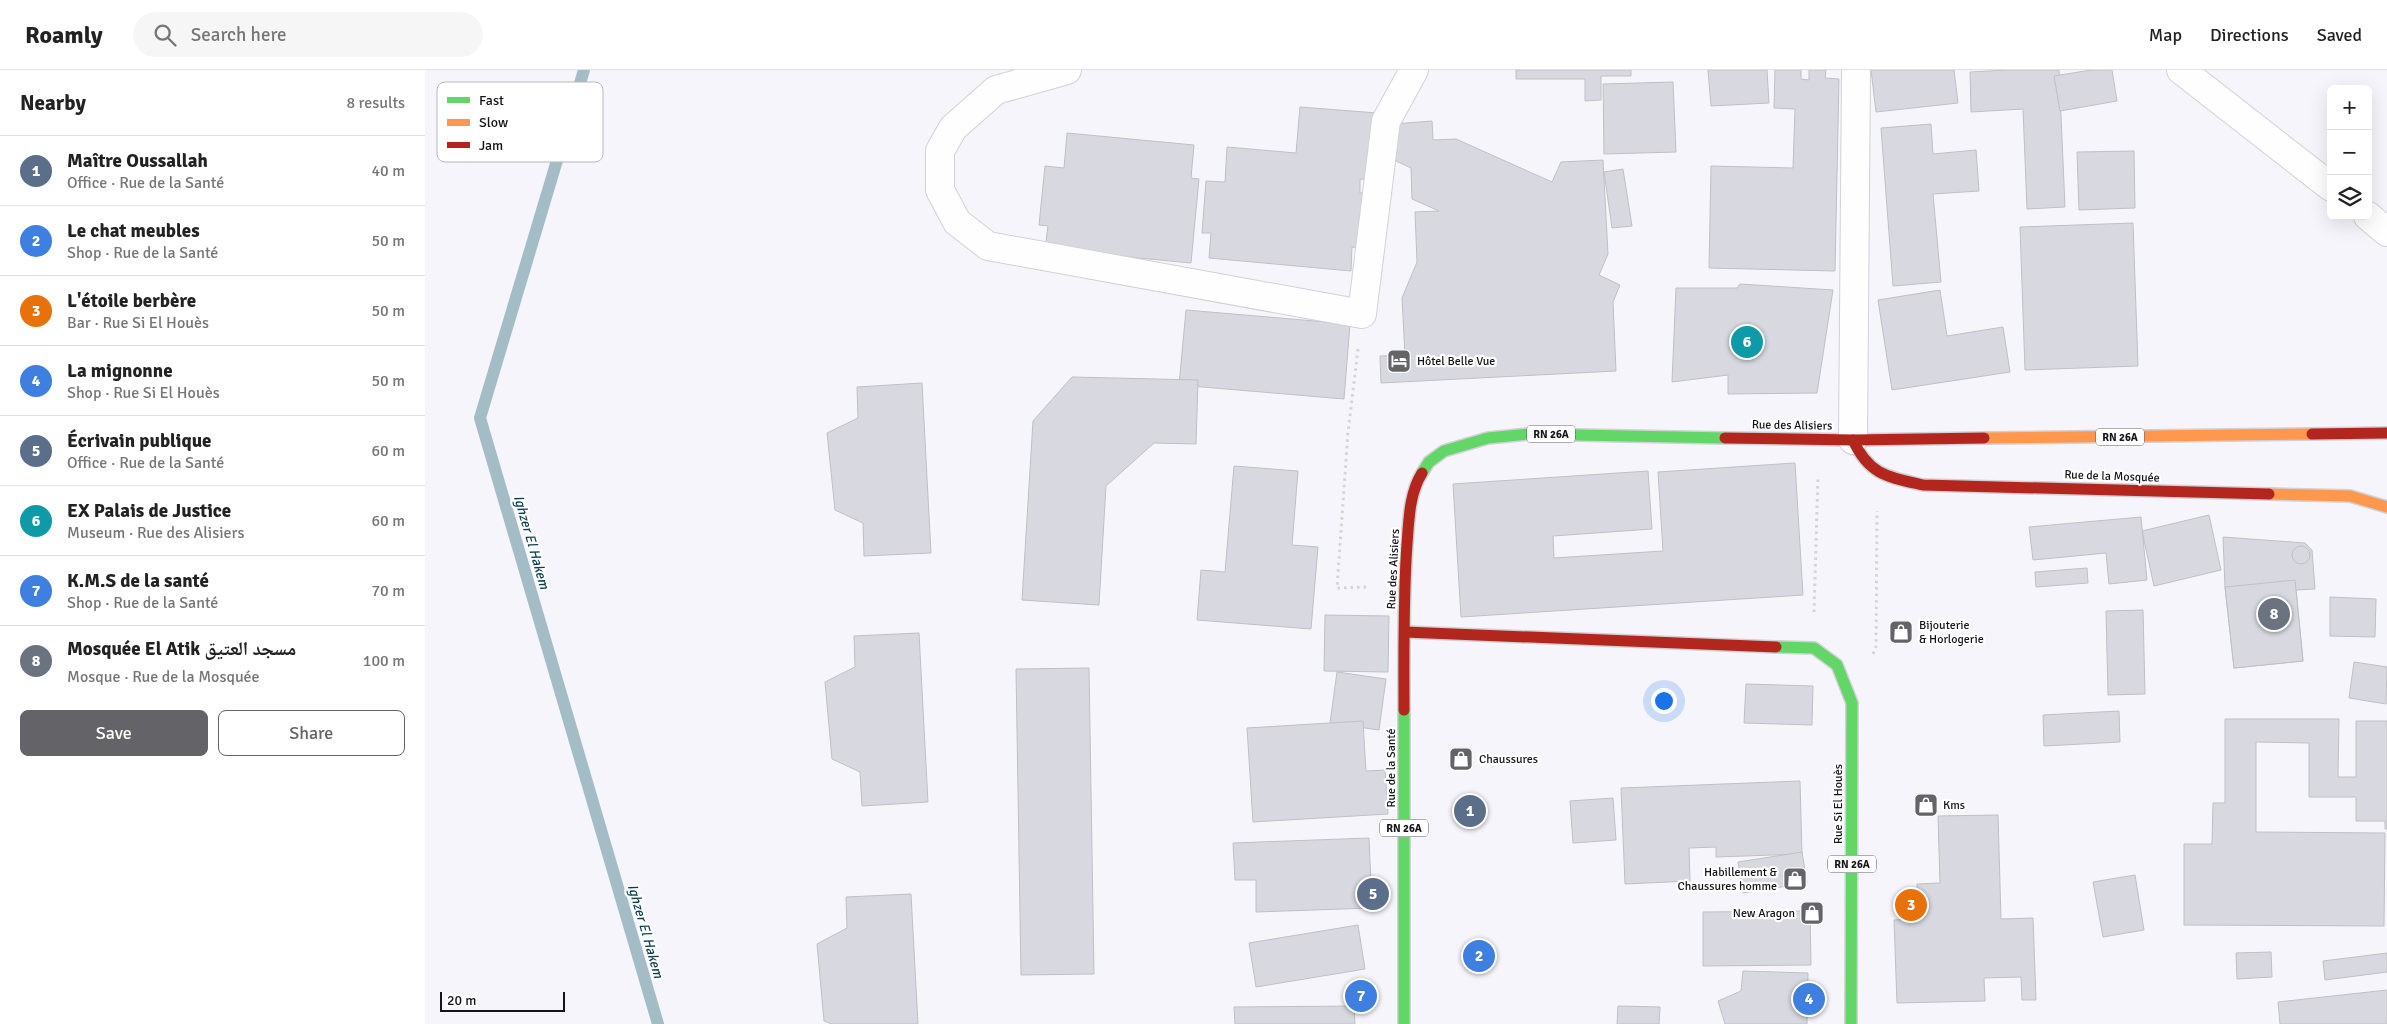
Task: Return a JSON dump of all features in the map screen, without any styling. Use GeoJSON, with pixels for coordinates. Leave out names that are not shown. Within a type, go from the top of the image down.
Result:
{"type":"FeatureCollection","features":[{"type":"Feature","properties":{"kind":"main road","name":"RN 26A"},"geometry":{"type":"LineString","coordinates":[[1853,440],[2387,433]]}},
{"type":"Feature","properties":{"kind":"main road","name":"Rue des Alisiers"},"geometry":{"type":"LineString","coordinates":[[1405,632],[1403,587],[1410,506],[1417,481],[1429,462],[1444,451],[1488,438],[1529,434],[1853,440]]}},
{"type":"Feature","properties":{"kind":"main road","name":"Rue de la Mosquée"},"geometry":{"type":"LineString","coordinates":[[1853,440],[1860,455],[1884,476],[1923,485],[2350,496],[2387,507]]}},
{"type":"Feature","properties":{"kind":"main road"},"geometry":{"type":"LineString","coordinates":[[1405,632],[1814,648]]}},
{"type":"Feature","properties":{"kind":"main road","name":"Rue de la Santé"},"geometry":{"type":"LineString","coordinates":[[1404,1024],[1405,632]]}},
{"type":"Feature","properties":{"kind":"main road","name":"RN 26A"},"geometry":{"type":"LineString","coordinates":[[1814,648],[1837,665],[1852,703]]}},
{"type":"Feature","properties":{"kind":"main road","name":"Rue Si El Houès"},"geometry":{"type":"LineString","coordinates":[[1851,1024],[1852,703]]}},
{"type":"Feature","properties":{"kind":"street"},"geometry":{"type":"LineString","coordinates":[[1067,70],[996,90],[953,128],[940,151],[940,190],[957,222],[988,246],[1362,314],[1386,121],[1414,70],[1407,70]]}},
{"type":"Feature","properties":{"kind":"street"},"geometry":{"type":"LineString","coordinates":[[1853,440],[1855,70]]}},
{"type":"Feature","properties":{"kind":"street"},"geometry":{"type":"LineString","coordinates":[[2181,70],[2327,184]]}},
{"type":"Feature","properties":{"kind":"street"},"geometry":{"type":"LineString","coordinates":[[2372,220],[2387,232]]}},
{"type":"Feature","properties":{"kind":"path"},"geometry":{"type":"LineString","coordinates":[[1337,588],[1348,432],[1362,314]]}},
{"type":"Feature","properties":{"kind":"path"},"geometry":{"type":"LineString","coordinates":[[1814,648],[1818,472]]}},
{"type":"Feature","properties":{"kind":"path"},"geometry":{"type":"LineString","coordinates":[[1852,703],[1876,647],[1877,514],[1884,476]]}},
{"type":"Feature","properties":{"kind":"building"},"geometry":{"type":"Polygon","coordinates":[[[1516,70],[1631,70],[1631,76],[1601,76],[1601,100],[1585,101],[1585,79],[1516,79],[1516,70]]]}},
{"type":"Feature","properties":{"kind":"building"},"geometry":{"type":"Polygon","coordinates":[[[1708,70],[1767,70],[1769,103],[1711,106],[1708,70]]]}},
{"type":"Feature","properties":{"kind":"building"},"geometry":{"type":"Polygon","coordinates":[[[1775,70],[1801,70],[1801,79],[1809,80],[1809,70],[1826,70],[1825,78],[1839,79],[1835,271],[1709,268],[1711,166],[1793,168],[1795,109],[1774,108],[1775,70]]]}},
{"type":"Feature","properties":{"kind":"building"},"geometry":{"type":"Polygon","coordinates":[[[1871,70],[1954,70],[1958,103],[1876,112],[1871,70]]]}},
{"type":"Feature","properties":{"kind":"building"},"geometry":{"type":"Polygon","coordinates":[[[2059,70],[2065,207],[2027,209],[2023,109],[1971,112],[1970,72],[2059,70]]]}},
{"type":"Feature","properties":{"kind":"building"},"geometry":{"type":"Polygon","coordinates":[[[2091,70],[2112,70],[2117,101],[2060,111],[2054,76],[2091,70]]]}},
{"type":"Feature","properties":{"kind":"building"},"geometry":{"type":"Polygon","coordinates":[[[1673,82],[1676,152],[1604,154],[1603,84],[1673,82]]]}},
{"type":"Feature","properties":{"kind":"building"},"geometry":{"type":"Polygon","coordinates":[[[1300,107],[1377,113],[1371,180],[1360,179],[1360,193],[1373,194],[1367,249],[1352,247],[1351,271],[1209,258],[1211,233],[1202,233],[1206,181],[1225,182],[1227,147],[1296,153],[1300,107]]]}},
{"type":"Feature","properties":{"kind":"building"},"geometry":{"type":"Polygon","coordinates":[[[1432,121],[1433,140],[1456,139],[1552,182],[1561,162],[1603,160],[1608,254],[1599,275],[1620,285],[1613,302],[1616,371],[1381,383],[1380,356],[1405,355],[1402,298],[1417,262],[1415,212],[1439,211],[1412,199],[1411,168],[1396,161],[1393,124],[1432,121]]]}},
{"type":"Feature","properties":{"kind":"building"},"geometry":{"type":"Polygon","coordinates":[[[1931,124],[1933,154],[1976,150],[1979,191],[1933,194],[1941,282],[1893,286],[1881,128],[1931,124]]]}},
{"type":"Feature","properties":{"kind":"building"},"geometry":{"type":"Polygon","coordinates":[[[1067,133],[1194,145],[1191,178],[1199,179],[1191,263],[1045,249],[1048,226],[1039,225],[1045,166],[1064,168],[1067,133]]]}},
{"type":"Feature","properties":{"kind":"building"},"geometry":{"type":"Polygon","coordinates":[[[2134,151],[2135,208],[2079,210],[2077,152],[2134,151]]]}},
{"type":"Feature","properties":{"kind":"building"},"geometry":{"type":"Polygon","coordinates":[[[1623,169],[1632,226],[1612,228],[1604,172],[1623,169]]]}},
{"type":"Feature","properties":{"kind":"building"},"geometry":{"type":"Polygon","coordinates":[[[2133,223],[2138,366],[2025,370],[2020,227],[2133,223]]]}},
{"type":"Feature","properties":{"kind":"building"},"geometry":{"type":"Polygon","coordinates":[[[1740,284],[1833,290],[1817,393],[1728,394],[1728,375],[1672,382],[1676,288],[1737,288],[1740,284]]]}},
{"type":"Feature","properties":{"kind":"building"},"geometry":{"type":"Polygon","coordinates":[[[1940,290],[1947,336],[2003,327],[2010,372],[1892,390],[1878,300],[1940,290]]]}},
{"type":"Feature","properties":{"kind":"building"},"geometry":{"type":"Polygon","coordinates":[[[1186,310],[1350,324],[1344,399],[1179,385],[1186,310]]]}},
{"type":"Feature","properties":{"kind":"building"},"geometry":{"type":"Polygon","coordinates":[[[1072,377],[1198,380],[1196,444],[1154,443],[1106,486],[1099,605],[1022,600],[1033,421],[1072,377]]]}},
{"type":"Feature","properties":{"kind":"building"},"geometry":{"type":"Polygon","coordinates":[[[922,383],[931,553],[864,556],[863,523],[835,510],[827,433],[858,418],[857,387],[922,383]]]}},
{"type":"Feature","properties":{"kind":"building"},"geometry":{"type":"Polygon","coordinates":[[[1795,463],[1803,595],[1461,617],[1453,484],[1648,471],[1652,529],[1553,536],[1554,558],[1663,551],[1658,472],[1795,463]]]}},
{"type":"Feature","properties":{"kind":"building"},"geometry":{"type":"Polygon","coordinates":[[[1234,466],[1298,471],[1292,545],[1318,547],[1311,629],[1197,620],[1201,570],[1225,572],[1234,466]]]}},
{"type":"Feature","properties":{"kind":"building"},"geometry":{"type":"Polygon","coordinates":[[[2209,515],[2221,570],[2154,586],[2142,531],[2209,515]]]}},
{"type":"Feature","properties":{"kind":"building"},"geometry":{"type":"Polygon","coordinates":[[[2141,517],[2147,580],[2109,584],[2106,553],[2033,560],[2029,527],[2141,517]]]}},
{"type":"Feature","properties":{"kind":"building"},"geometry":{"type":"Polygon","coordinates":[[[2223,537],[2305,543],[2312,550],[2315,589],[2296,590],[2303,661],[2234,668],[2225,587],[2223,537]]]}},
{"type":"Feature","properties":{"kind":"building"},"geometry":{"type":"Polygon","coordinates":[[[2297,546],[2305,546],[2310,551],[2308,562],[2297,564],[2292,559],[2292,551],[2297,546]]]}},
{"type":"Feature","properties":{"kind":"building"},"geometry":{"type":"Polygon","coordinates":[[[2087,568],[2088,583],[2036,587],[2035,572],[2087,568]]]}},
{"type":"Feature","properties":{"kind":"building"},"geometry":{"type":"Polygon","coordinates":[[[2295,580],[2303,661],[2234,668],[2225,587],[2295,580]]]}},
{"type":"Feature","properties":{"kind":"building"},"geometry":{"type":"Polygon","coordinates":[[[2330,597],[2376,599],[2375,637],[2330,636],[2330,597]]]}},
{"type":"Feature","properties":{"kind":"building"},"geometry":{"type":"Polygon","coordinates":[[[2143,610],[2145,694],[2108,695],[2106,611],[2143,610]]]}},
{"type":"Feature","properties":{"kind":"building"},"geometry":{"type":"Polygon","coordinates":[[[1325,615],[1389,616],[1388,672],[1324,671],[1325,615]]]}},
{"type":"Feature","properties":{"kind":"building"},"geometry":{"type":"Polygon","coordinates":[[[919,633],[928,802],[862,806],[860,772],[832,759],[825,682],[855,667],[854,636],[919,633]]]}},
{"type":"Feature","properties":{"kind":"building"},"geometry":{"type":"Polygon","coordinates":[[[2354,662],[2387,667],[2386,704],[2349,698],[2354,662]]]}},
{"type":"Feature","properties":{"kind":"building"},"geometry":{"type":"Polygon","coordinates":[[[1089,668],[1094,974],[1021,975],[1016,669],[1089,668]]]}},
{"type":"Feature","properties":{"kind":"building"},"geometry":{"type":"Polygon","coordinates":[[[1337,672],[1386,679],[1379,730],[1330,723],[1337,672]]]}},
{"type":"Feature","properties":{"kind":"building"},"geometry":{"type":"Polygon","coordinates":[[[1746,684],[1813,686],[1812,725],[1744,723],[1746,684]]]}},
{"type":"Feature","properties":{"kind":"building"},"geometry":{"type":"Polygon","coordinates":[[[2119,711],[2120,742],[2044,746],[2043,715],[2119,711]]]}},
{"type":"Feature","properties":{"kind":"building"},"geometry":{"type":"Polygon","coordinates":[[[2225,719],[2339,719],[2338,777],[2356,777],[2356,721],[2387,721],[2387,829],[2385,829],[2385,821],[2356,821],[2356,797],[2309,797],[2309,743],[2256,742],[2256,832],[2385,833],[2384,926],[2184,925],[2184,844],[2212,844],[2213,803],[2225,803],[2225,719]]]}},
{"type":"Feature","properties":{"kind":"building"},"geometry":{"type":"Polygon","coordinates":[[[1363,721],[1366,771],[1385,770],[1388,814],[1253,822],[1247,728],[1363,721]]]}},
{"type":"Feature","properties":{"kind":"building"},"geometry":{"type":"Polygon","coordinates":[[[1800,781],[1802,854],[1716,857],[1716,847],[1689,848],[1690,881],[1625,884],[1621,788],[1800,781]]]}},
{"type":"Feature","properties":{"kind":"building"},"geometry":{"type":"Polygon","coordinates":[[[1613,798],[1616,840],[1573,843],[1570,801],[1613,798]]]}},
{"type":"Feature","properties":{"kind":"building"},"geometry":{"type":"Polygon","coordinates":[[[1998,815],[2001,919],[2033,918],[2036,1000],[2022,1000],[2021,977],[1984,978],[1985,1001],[1897,1003],[1894,920],[1918,919],[1917,884],[1940,883],[1938,816],[1998,815]]]}},
{"type":"Feature","properties":{"kind":"building"},"geometry":{"type":"Polygon","coordinates":[[[1369,838],[1372,908],[1256,912],[1256,880],[1235,880],[1233,843],[1369,838]]]}},
{"type":"Feature","properties":{"kind":"building"},"geometry":{"type":"Polygon","coordinates":[[[1802,852],[1807,883],[1743,893],[1738,862],[1802,852]]]}},
{"type":"Feature","properties":{"kind":"building"},"geometry":{"type":"Polygon","coordinates":[[[2135,875],[2144,930],[2103,937],[2093,882],[2135,875]]]}},
{"type":"Feature","properties":{"kind":"building"},"geometry":{"type":"Polygon","coordinates":[[[911,894],[918,1024],[832,1024],[824,1021],[817,944],[847,928],[846,897],[911,894]]]}},
{"type":"Feature","properties":{"kind":"building"},"geometry":{"type":"Polygon","coordinates":[[[1810,911],[1811,965],[1703,966],[1703,912],[1810,911]]]}},
{"type":"Feature","properties":{"kind":"building"},"geometry":{"type":"Polygon","coordinates":[[[1358,925],[1365,969],[1256,987],[1249,943],[1358,925]]]}},
{"type":"Feature","properties":{"kind":"building"},"geometry":{"type":"Polygon","coordinates":[[[2271,952],[2272,977],[2237,979],[2236,953],[2271,952]]]}},
{"type":"Feature","properties":{"kind":"building"},"geometry":{"type":"Polygon","coordinates":[[[2387,953],[2387,972],[2325,980],[2323,961],[2387,953]]]}},
{"type":"Feature","properties":{"kind":"building"},"geometry":{"type":"Polygon","coordinates":[[[1743,971],[1808,973],[1807,1024],[1725,1024],[1718,1001],[1741,991],[1743,971]]]}},
{"type":"Feature","properties":{"kind":"building"},"geometry":{"type":"Polygon","coordinates":[[[2387,990],[2387,1024],[2280,1024],[2278,1002],[2387,990]]]}},
{"type":"Feature","properties":{"kind":"building"},"geometry":{"type":"Polygon","coordinates":[[[1354,1006],[1355,1024],[1235,1024],[1234,1007],[1354,1006]]]}},
{"type":"Feature","properties":{"kind":"building"},"geometry":{"type":"Polygon","coordinates":[[[1618,1006],[1660,1007],[1659,1024],[1617,1024],[1618,1006]]]}},
{"type":"Feature","properties":{"kind":"waterway","name":"Ighzer El Hakem"},"geometry":{"type":"LineString","coordinates":[[580,82],[584,70]]}},
{"type":"Feature","properties":{"kind":"waterway","name":"Ighzer El Hakem"},"geometry":{"type":"LineString","coordinates":[[557,162],[480,418],[658,1024]]}},
{"type":"Feature","properties":{"kind":"traffic: fast"},"geometry":{"type":"LineString","coordinates":[[1422,473],[1429,462],[1444,451],[1488,438],[1529,434],[1725,438]]}},
{"type":"Feature","properties":{"kind":"traffic: fast"},"geometry":{"type":"LineString","coordinates":[[1776,647],[1814,648],[1837,665],[1852,703],[1851,1024]]}},
{"type":"Feature","properties":{"kind":"traffic: fast"},"geometry":{"type":"LineString","coordinates":[[1404,710],[1404,1024]]}},
{"type":"Feature","properties":{"kind":"traffic: slow"},"geometry":{"type":"LineString","coordinates":[[1984,438],[2312,434]]}},
{"type":"Feature","properties":{"kind":"traffic: slow"},"geometry":{"type":"LineString","coordinates":[[2269,494],[2350,496],[2387,507]]}},
{"type":"Feature","properties":{"kind":"traffic: jam"},"geometry":{"type":"LineString","coordinates":[[2312,434],[2387,433]]}},
{"type":"Feature","properties":{"kind":"traffic: jam"},"geometry":{"type":"LineString","coordinates":[[1725,438],[1853,440],[1984,438]]}},
{"type":"Feature","properties":{"kind":"traffic: jam"},"geometry":{"type":"LineString","coordinates":[[1853,440],[1859,452],[1873,468],[1900,480],[1923,485],[2269,494]]}},
{"type":"Feature","properties":{"kind":"traffic: jam"},"geometry":{"type":"LineString","coordinates":[[1404,710],[1404,606],[1408,526],[1414,490],[1422,473]]}},
{"type":"Feature","properties":{"kind":"traffic: jam"},"geometry":{"type":"LineString","coordinates":[[1405,632],[1776,647]]}},
{"type":"Feature","properties":{"kind":"place","name":"EX Palais de Justice"},"geometry":{"type":"Point","coordinates":[1747,342]}},
{"type":"Feature","properties":{"kind":"place","name":"Hôtel Belle Vue"},"geometry":{"type":"Point","coordinates":[1399,361]}},
{"type":"Feature","properties":{"kind":"place","name":"Mosquée El Atik مسجد العتيق"},"geometry":{"type":"Point","coordinates":[2274,614]}},
{"type":"Feature","properties":{"kind":"place","name":"Bijouterie & Horlogerie"},"geometry":{"type":"Point","coordinates":[1901,632]}},
{"type":"Feature","properties":{"kind":"place","name":"Chaussures"},"geometry":{"type":"Point","coordinates":[1461,759]}},
{"type":"Feature","properties":{"kind":"place","name":"Kms"},"geometry":{"type":"Point","coordinates":[1926,805]}},
{"type":"Feature","properties":{"kind":"place","name":"Maître Oussallah"},"geometry":{"type":"Point","coordinates":[1470,811]}},
{"type":"Feature","properties":{"kind":"place","name":"Habillement & Chaussures homme"},"geometry":{"type":"Point","coordinates":[1795,879]}},
{"type":"Feature","properties":{"kind":"place","name":"Écrivain publique"},"geometry":{"type":"Point","coordinates":[1373,894]}},
{"type":"Feature","properties":{"kind":"place","name":"L'étoile berbère"},"geometry":{"type":"Point","coordinates":[1911,905]}},
{"type":"Feature","properties":{"kind":"place","name":"New Aragon"},"geometry":{"type":"Point","coordinates":[1812,913]}},
{"type":"Feature","properties":{"kind":"place","name":"Le chat meubles"},"geometry":{"type":"Point","coordinates":[1479,956]}},
{"type":"Feature","properties":{"kind":"place","name":"K.M.S de la santé"},"geometry":{"type":"Point","coordinates":[1361,996]}},
{"type":"Feature","properties":{"kind":"place","name":"La mignonne"},"geometry":{"type":"Point","coordinates":[1809,999]}}]}
